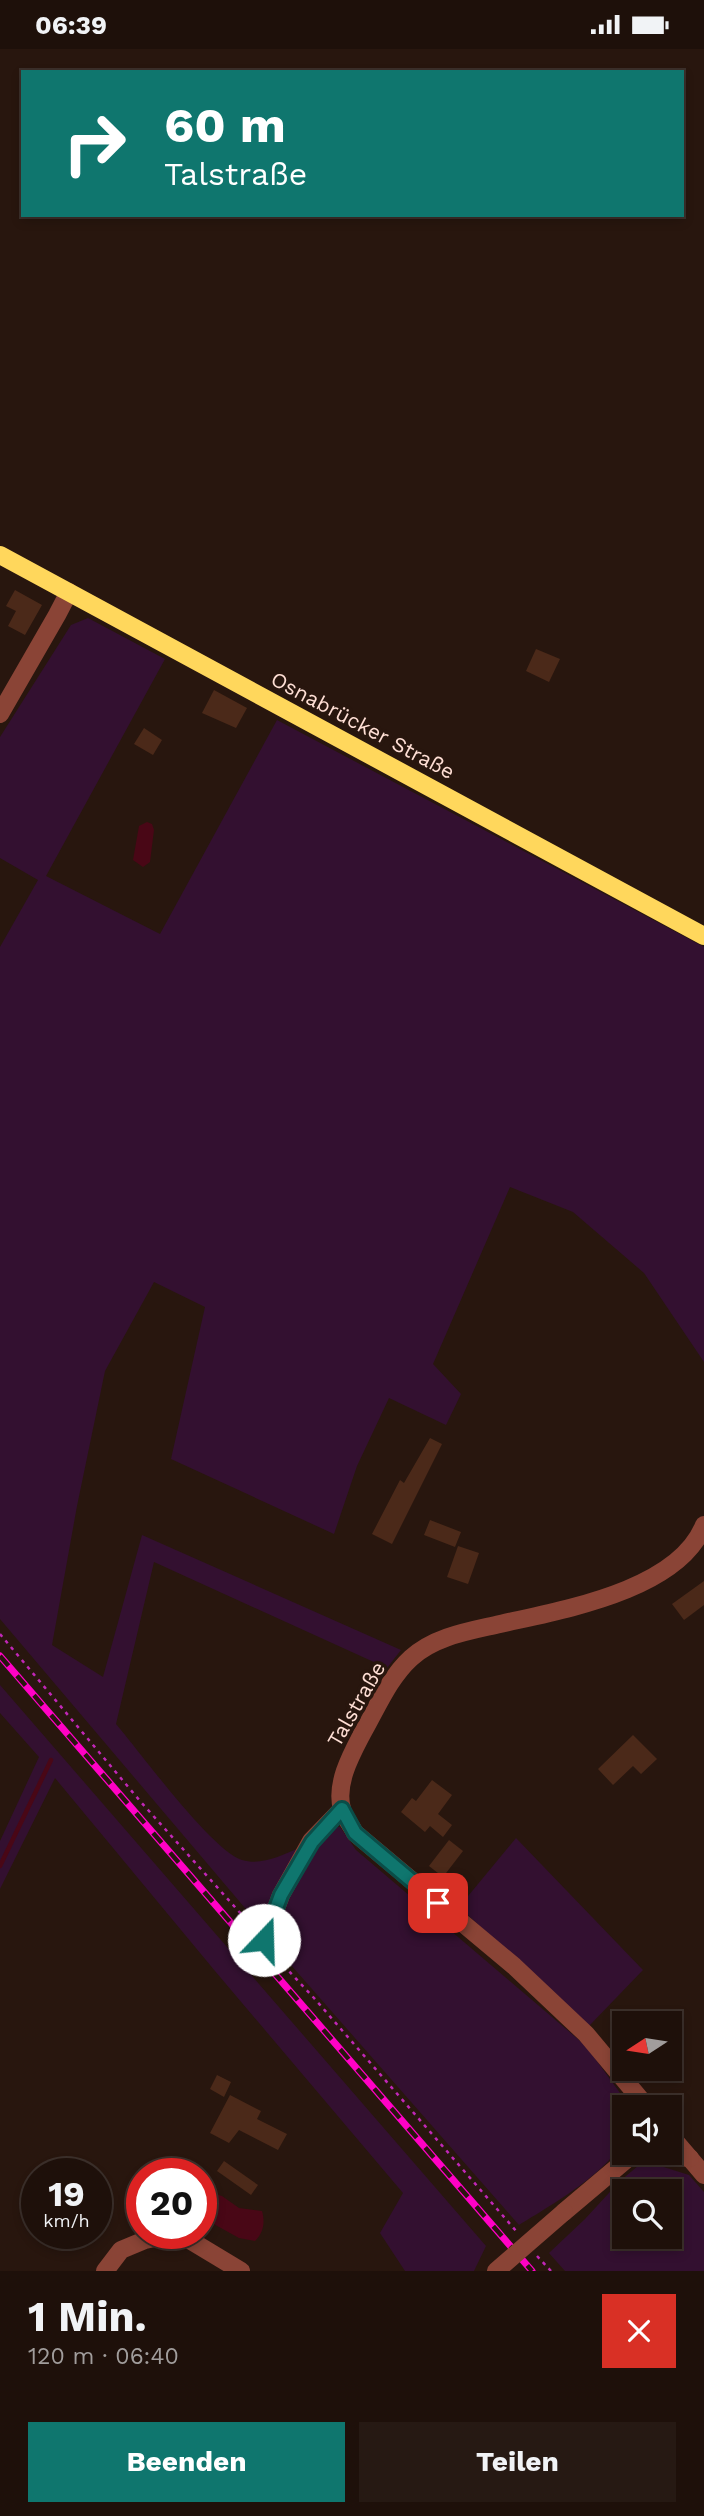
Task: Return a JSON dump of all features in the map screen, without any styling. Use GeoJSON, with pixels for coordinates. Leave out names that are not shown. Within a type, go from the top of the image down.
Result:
{"type":"FeatureCollection","features":[{"type":"Feature","properties":{"kind":"main road","name":"Osnabrücker Straße"},"geometry":{"type":"LineString","coordinates":[[0,555],[704,936]]}},
{"type":"Feature","properties":{"kind":"street"},"geometry":{"type":"LineString","coordinates":[[0,714],[5,694],[69,592]]}},
{"type":"Feature","properties":{"kind":"street","name":"Talstraße"},"geometry":{"type":"LineString","coordinates":[[342,1809],[342,1785],[348,1758],[394,1677],[412,1657],[432,1644],[460,1634],[571,1607],[627,1589],[676,1562],[700,1537],[704,1525]]}},
{"type":"Feature","properties":{"kind":"street"},"geometry":{"type":"LineString","coordinates":[[264,1940],[281,1895],[312,1842],[342,1809],[355,1833],[514,1966],[586,2034],[636,2095]]}},
{"type":"Feature","properties":{"kind":"street"},"geometry":{"type":"LineString","coordinates":[[682,2149],[704,2175]]}},
{"type":"Feature","properties":{"kind":"street"},"geometry":{"type":"LineString","coordinates":[[682,2157],[690,2158]]}},
{"type":"Feature","properties":{"kind":"street"},"geometry":{"type":"LineString","coordinates":[[496,2271],[621,2165]]}},
{"type":"Feature","properties":{"kind":"street"},"geometry":{"type":"LineString","coordinates":[[105,2271],[121,2251],[145,2240],[178,2234],[241,2271]]}},
{"type":"Feature","properties":{"kind":"path"},"geometry":{"type":"LineString","coordinates":[[0,1634],[140,1801],[523,2239]]}},
{"type":"Feature","properties":{"kind":"path"},"geometry":{"type":"LineString","coordinates":[[533,2250],[551,2271]]}},
{"type":"Feature","properties":{"kind":"shaded area"},"geometry":{"type":"Polygon","coordinates":[[[88,618],[165,659],[46,876],[160,934],[277,720],[704,947],[704,1362],[644,1273],[573,1212],[510,1187],[433,1364],[461,1394],[446,1425],[389,1398],[357,1466],[334,1534],[171,1459],[205,1307],[154,1282],[105,1371],[52,1645],[103,1677],[142,1535],[401,1650],[387,1668],[154,1562],[116,1724],[195,1820],[229,1852],[242,1860],[257,1862],[299,1848],[261,1927],[0,1619],[0,947],[38,880],[0,858],[0,737],[71,625],[88,618]]]}},
{"type":"Feature","properties":{"kind":"shaded area"},"geometry":{"type":"Polygon","coordinates":[[[147,822],[152,824],[154,830],[150,862],[143,867],[133,860],[139,826],[147,822]]]}},
{"type":"Feature","properties":{"kind":"shaded area"},"geometry":{"type":"Polygon","coordinates":[[[0,1685],[486,2246],[474,2271],[405,2271],[380,2233],[403,2193],[55,1778],[0,1889],[0,1841],[39,1757],[0,1713],[0,1685]]]}},
{"type":"Feature","properties":{"kind":"shaded area"},"geometry":{"type":"Polygon","coordinates":[[[331,1827],[340,1827],[356,1850],[586,2046],[621,2095],[612,2095],[612,2156],[580,2186],[519,2225],[269,1940],[313,1848],[331,1827]]]}},
{"type":"Feature","properties":{"kind":"shaded area"},"geometry":{"type":"Polygon","coordinates":[[[516,1838],[643,1970],[589,2026],[459,1907],[516,1838]]]}},
{"type":"Feature","properties":{"kind":"shaded area"},"geometry":{"type":"Polygon","coordinates":[[[646,2165],[657,2165],[689,2175],[704,2192],[704,2271],[565,2271],[549,2253],[612,2190],[612,2249],[682,2249],[682,2179],[622,2179],[638,2166],[646,2165]]]}},
{"type":"Feature","properties":{"kind":"shaded area"},"geometry":{"type":"Polygon","coordinates":[[[217,2194],[239,2208],[262,2211],[263,2227],[255,2241],[239,2238],[217,2226],[217,2194]]]}},
{"type":"Feature","properties":{"kind":"building"},"geometry":{"type":"Polygon","coordinates":[[[15,590],[42,605],[25,635],[8,626],[16,611],[6,606],[15,590]]]}},
{"type":"Feature","properties":{"kind":"building"},"geometry":{"type":"Polygon","coordinates":[[[536,649],[560,659],[549,682],[526,671],[536,649]]]}},
{"type":"Feature","properties":{"kind":"building"},"geometry":{"type":"Polygon","coordinates":[[[214,690],[247,708],[236,728],[202,713],[214,690]]]}},
{"type":"Feature","properties":{"kind":"building"},"geometry":{"type":"Polygon","coordinates":[[[144,728],[162,740],[153,755],[134,744],[144,728]]]}},
{"type":"Feature","properties":{"kind":"building"},"geometry":{"type":"Polygon","coordinates":[[[430,1438],[442,1444],[392,1544],[372,1534],[400,1480],[404,1483],[430,1438]]]}},
{"type":"Feature","properties":{"kind":"building"},"geometry":{"type":"Polygon","coordinates":[[[430,1520],[461,1532],[455,1547],[424,1535],[430,1520]]]}},
{"type":"Feature","properties":{"kind":"building"},"geometry":{"type":"Polygon","coordinates":[[[458,1546],[479,1553],[468,1584],[447,1577],[458,1546]]]}},
{"type":"Feature","properties":{"kind":"building"},"geometry":{"type":"Polygon","coordinates":[[[704,1581],[704,1605],[684,1620],[672,1604],[704,1581]]]}},
{"type":"Feature","properties":{"kind":"building"},"geometry":{"type":"Polygon","coordinates":[[[633,1735],[657,1759],[641,1774],[633,1766],[613,1785],[598,1769],[633,1735]]]}},
{"type":"Feature","properties":{"kind":"building"},"geometry":{"type":"Polygon","coordinates":[[[432,1780],[452,1795],[438,1814],[452,1825],[443,1837],[430,1826],[425,1832],[401,1812],[412,1798],[416,1801],[432,1780]]]}},
{"type":"Feature","properties":{"kind":"building"},"geometry":{"type":"Polygon","coordinates":[[[449,1840],[463,1851],[443,1877],[429,1866],[449,1840]]]}},
{"type":"Feature","properties":{"kind":"building"},"geometry":{"type":"Polygon","coordinates":[[[217,2075],[231,2082],[224,2097],[210,2089],[217,2075]]]}},
{"type":"Feature","properties":{"kind":"building"},"geometry":{"type":"Polygon","coordinates":[[[230,2095],[261,2111],[257,2119],[287,2134],[278,2150],[239,2130],[229,2143],[210,2133],[230,2095]]]}},
{"type":"Feature","properties":{"kind":"building"},"geometry":{"type":"Polygon","coordinates":[[[224,2161],[258,2185],[251,2195],[217,2171],[224,2161]]]}},
{"type":"Feature","properties":{"kind":"waterway"},"geometry":{"type":"LineString","coordinates":[[0,1866],[51,1760]]}},
{"type":"Feature","properties":{"kind":"railway"},"geometry":{"type":"LineString","coordinates":[[0,1656],[532,2271]]}},
{"type":"Feature","properties":{"kind":"route"},"geometry":{"type":"LineString","coordinates":[[264,1940],[281,1895],[312,1842],[342,1809],[355,1833],[438,1903]]}}]}
